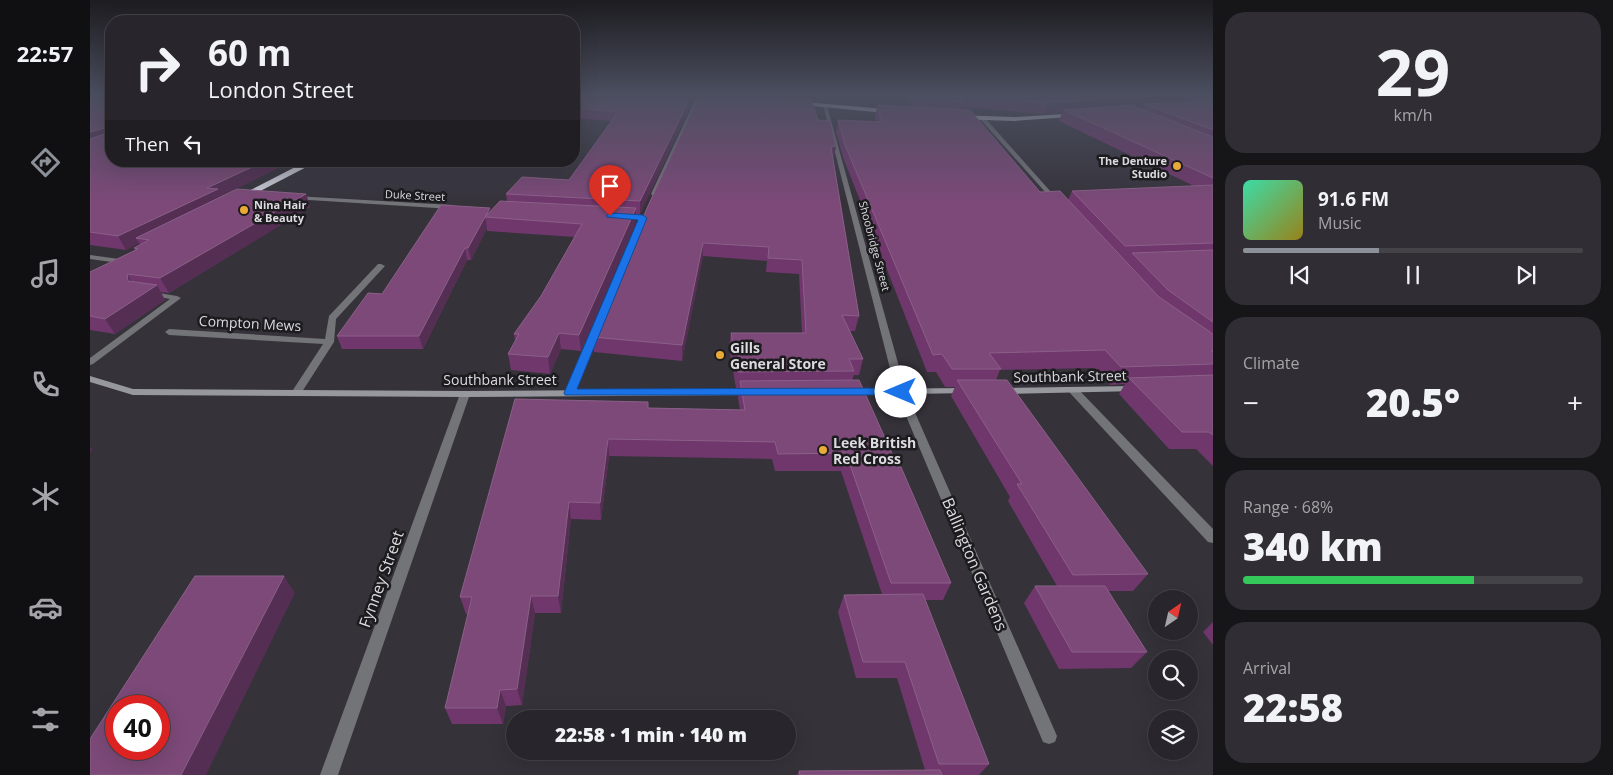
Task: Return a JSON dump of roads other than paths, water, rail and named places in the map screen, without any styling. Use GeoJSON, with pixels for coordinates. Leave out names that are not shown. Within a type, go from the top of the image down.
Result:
{"type":"FeatureCollection","features":[{"type":"Feature","properties":{"kind":"highway"},"geometry":{"type":"LineString","coordinates":[[230,203],[302,167]]}},
{"type":"Feature","properties":{"kind":"highway"},"geometry":{"type":"LineString","coordinates":[[104,268],[123,259]]}},
{"type":"Feature","properties":{"kind":"street"},"geometry":{"type":"LineString","coordinates":[[651,200],[682,130]]}},
{"type":"Feature","properties":{"kind":"street","name":"Shoobridge Street"},"geometry":{"type":"LineString","coordinates":[[831,130],[901,392]]}},
{"type":"Feature","properties":{"kind":"street"},"geometry":{"type":"LineString","coordinates":[[994,130],[1062,207]]}},
{"type":"Feature","properties":{"kind":"street"},"geometry":{"type":"LineString","coordinates":[[246,195],[264,196]]}},
{"type":"Feature","properties":{"kind":"street","name":"Duke Street"},"geometry":{"type":"LineString","coordinates":[[284,197],[460,207]]}},
{"type":"Feature","properties":{"kind":"street"},"geometry":{"type":"LineString","coordinates":[[90,256],[123,259]]}},
{"type":"Feature","properties":{"kind":"street"},"geometry":{"type":"LineString","coordinates":[[296,393],[329,342],[332,318],[381,266]]}},
{"type":"Feature","properties":{"kind":"street"},"geometry":{"type":"LineString","coordinates":[[90,362],[177,298],[140,292]]}},
{"type":"Feature","properties":{"kind":"street"},"geometry":{"type":"LineString","coordinates":[[570,393],[602,316]]}},
{"type":"Feature","properties":{"kind":"street","name":"Compton Mews"},"geometry":{"type":"LineString","coordinates":[[169,332],[329,342]]}},
{"type":"Feature","properties":{"kind":"street","name":"Southbank Street"},"geometry":{"type":"LineString","coordinates":[[90,379],[133,392],[465,394],[764,392]]}},
{"type":"Feature","properties":{"kind":"street","name":"Southbank Street"},"geometry":{"type":"LineString","coordinates":[[997,391],[1144,389]]}},
{"type":"Feature","properties":{"kind":"street"},"geometry":{"type":"LineString","coordinates":[[842,392],[978,391]]}},
{"type":"Feature","properties":{"kind":"street"},"geometry":{"type":"LineString","coordinates":[[1074,391],[1213,538]]}},
{"type":"Feature","properties":{"kind":"street","name":"Ballington Gardens"},"geometry":{"type":"LineString","coordinates":[[901,392],[1049,736]]}},
{"type":"Feature","properties":{"kind":"street","name":"Fynney Street"},"geometry":{"type":"LineString","coordinates":[[329,775],[465,394]]}},
{"type":"Feature","properties":{"kind":"place","name":"The Denture Studio"},"geometry":{"type":"Point","coordinates":[1177,166]}},
{"type":"Feature","properties":{"kind":"place","name":"Nina Hair & Beauty"},"geometry":{"type":"Point","coordinates":[244,210]}},
{"type":"Feature","properties":{"kind":"place","name":"Gills General Store"},"geometry":{"type":"Point","coordinates":[720,355]}},
{"type":"Feature","properties":{"kind":"place","name":"Leek British Red Cross"},"geometry":{"type":"Point","coordinates":[823,450]}}]}
